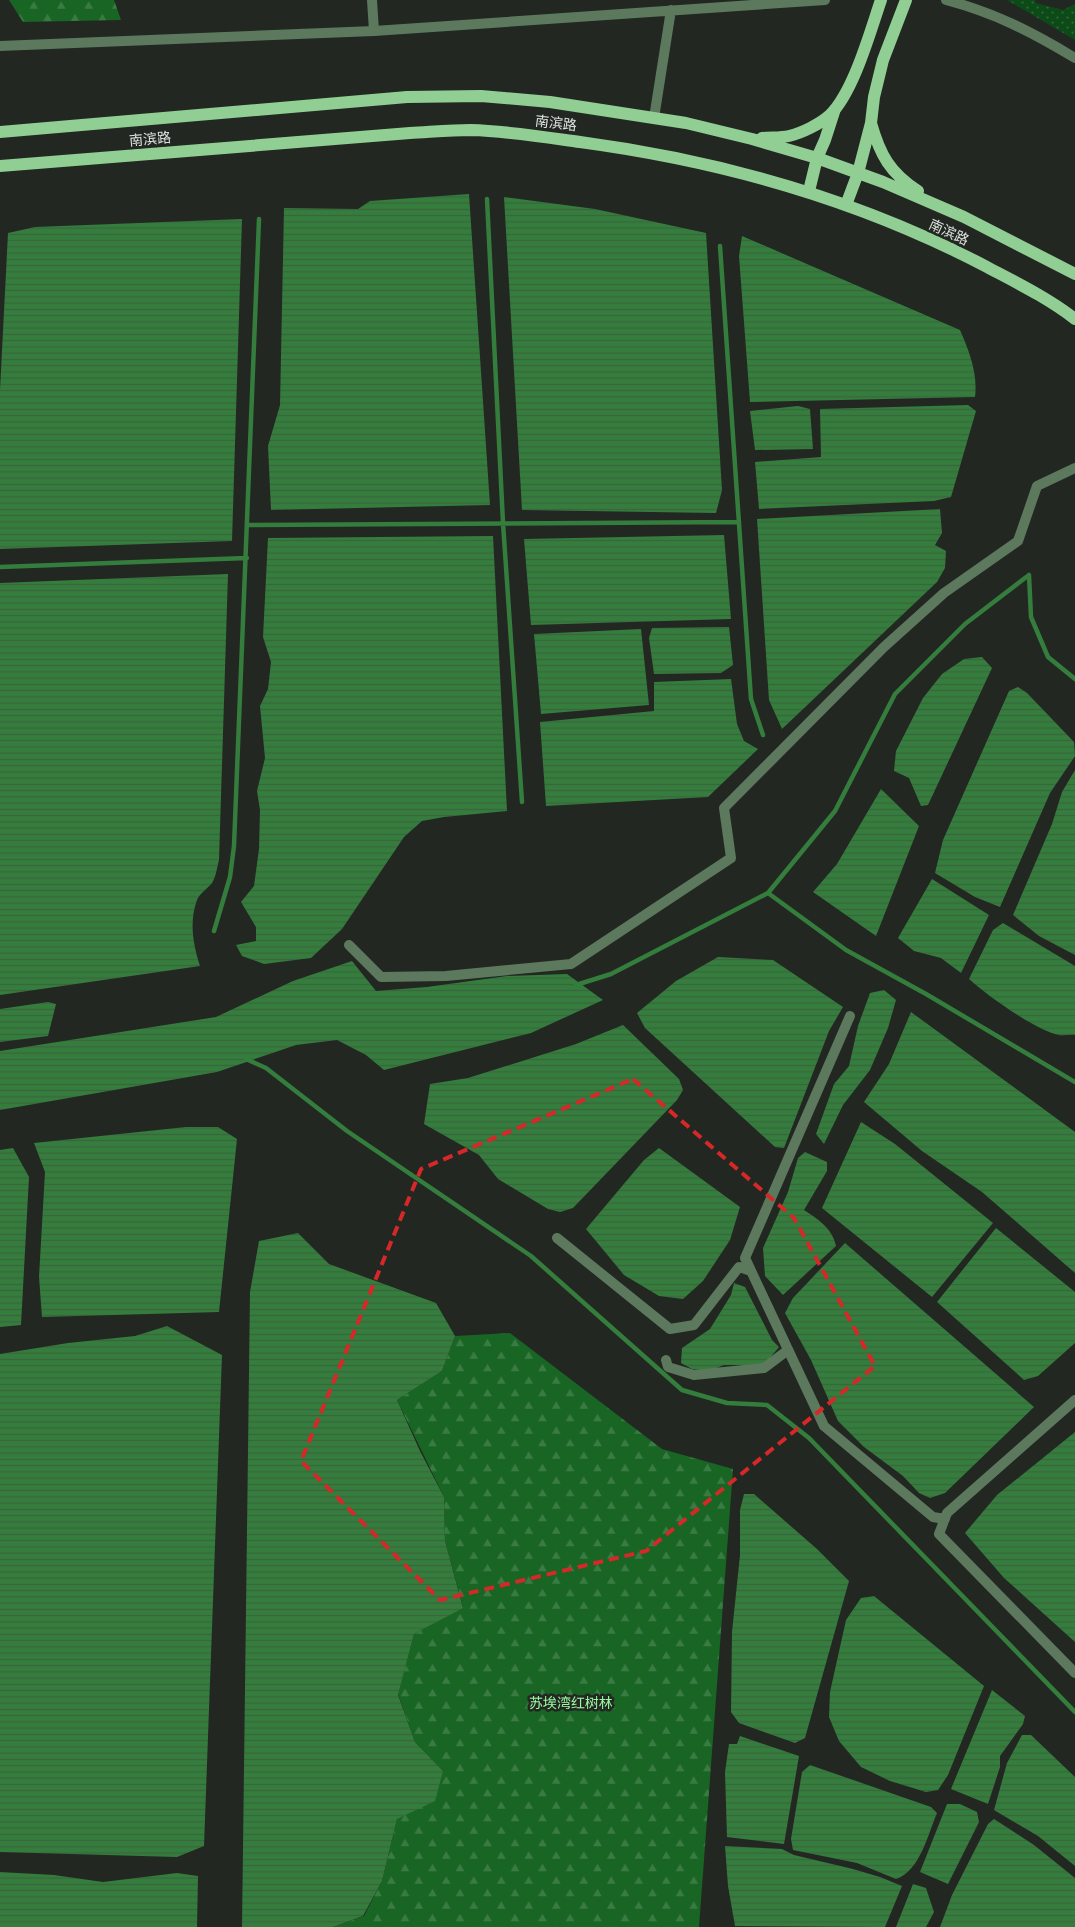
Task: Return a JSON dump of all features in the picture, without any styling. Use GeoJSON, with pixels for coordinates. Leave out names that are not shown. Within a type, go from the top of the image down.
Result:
{"type":"FeatureCollection","features":[{"type":"Feature","properties":{"kind":"main road"},"geometry":{"type":"LineString","coordinates":[[752,138],[788,136],[809,128],[829,115],[842,98],[857,68],[881,0]]}},
{"type":"Feature","properties":{"kind":"main road"},"geometry":{"type":"LineString","coordinates":[[846,205],[858,173],[871,123],[874,97],[883,60],[906,0]]}},
{"type":"Feature","properties":{"kind":"main road","name":"南滨路"},"geometry":{"type":"LineString","coordinates":[[0,132],[407,97],[481,96],[540,101],[654,118],[752,138],[817,158],[947,209],[1075,274]]}},
{"type":"Feature","properties":{"kind":"main road"},"geometry":{"type":"LineString","coordinates":[[809,191],[817,158],[836,107]]}},
{"type":"Feature","properties":{"kind":"main road"},"geometry":{"type":"LineString","coordinates":[[871,123],[878,149],[890,167],[904,182],[947,209]]}},
{"type":"Feature","properties":{"kind":"main road","name":"南滨路"},"geometry":{"type":"LineString","coordinates":[[0,166],[410,133],[472,130],[531,135],[663,155],[732,170],[809,191],[946,246],[1054,303],[1075,318]]}},
{"type":"Feature","properties":{"kind":"street"},"geometry":{"type":"LineString","coordinates":[[372,0],[374,31]]}},
{"type":"Feature","properties":{"kind":"street"},"geometry":{"type":"LineString","coordinates":[[0,46],[374,31],[825,0]]}},
{"type":"Feature","properties":{"kind":"street"},"geometry":{"type":"LineString","coordinates":[[946,0],[976,8],[1032,32],[1075,58]]}},
{"type":"Feature","properties":{"kind":"street"},"geometry":{"type":"LineString","coordinates":[[654,118],[671,10]]}},
{"type":"Feature","properties":{"kind":"street"},"geometry":{"type":"LineString","coordinates":[[349,945],[381,977],[446,976],[571,964],[731,858],[724,808],[884,647],[944,593],[1018,542],[1037,486],[1075,468]]}},
{"type":"Feature","properties":{"kind":"street"},"geometry":{"type":"LineString","coordinates":[[850,1016],[745,1258],[824,1426],[933,1518],[945,1520]]}},
{"type":"Feature","properties":{"kind":"street"},"geometry":{"type":"LineString","coordinates":[[557,1238],[670,1329],[694,1325],[739,1267],[751,1271]]}},
{"type":"Feature","properties":{"kind":"street"},"geometry":{"type":"LineString","coordinates":[[666,1360],[668,1368],[694,1375],[764,1368],[788,1350]]}},
{"type":"Feature","properties":{"kind":"street"},"geometry":{"type":"LineString","coordinates":[[1075,1400],[947,1513],[939,1534],[1075,1673]]}},
{"type":"Feature","properties":{"kind":"highlighted area"},"geometry":{"type":"Polygon","coordinates":[[[633,1079],[794,1218],[875,1366],[646,1551],[440,1600],[301,1461],[421,1169],[633,1079]]]}},
{"type":"Feature","properties":{"kind":"shaded area"},"geometry":{"type":"Polygon","coordinates":[[[1007,0],[1035,0],[1036,3],[1063,10],[1075,4],[1075,40],[1007,0]]]}},
{"type":"Feature","properties":{"kind":"shaded area"},"geometry":{"type":"Polygon","coordinates":[[[469,194],[490,505],[271,510],[268,446],[280,405],[284,208],[358,209],[370,201],[469,194]]]}},
{"type":"Feature","properties":{"kind":"shaded area"},"geometry":{"type":"Polygon","coordinates":[[[504,197],[595,209],[706,233],[722,490],[716,513],[522,510],[504,197]]]}},
{"type":"Feature","properties":{"kind":"shaded area"},"geometry":{"type":"Polygon","coordinates":[[[242,219],[232,541],[0,549],[0,390],[8,233],[35,227],[242,219]]]}},
{"type":"Feature","properties":{"kind":"shaded area"},"geometry":{"type":"Polygon","coordinates":[[[742,236],[960,330],[974,371],[975,397],[750,402],[739,256],[742,236]]]}},
{"type":"Feature","properties":{"kind":"shaded area"},"geometry":{"type":"Polygon","coordinates":[[[968,405],[976,411],[951,497],[934,501],[759,509],[755,462],[821,457],[820,409],[968,405]]]}},
{"type":"Feature","properties":{"kind":"shaded area"},"geometry":{"type":"Polygon","coordinates":[[[798,406],[810,409],[813,449],[755,450],[750,411],[798,406]]]}},
{"type":"Feature","properties":{"kind":"shaded area"},"geometry":{"type":"Polygon","coordinates":[[[940,509],[942,533],[935,545],[946,551],[945,568],[937,582],[782,729],[769,700],[757,519],[940,509]]]}},
{"type":"Feature","properties":{"kind":"shaded area"},"geometry":{"type":"Polygon","coordinates":[[[724,535],[731,619],[531,625],[524,539],[724,535]]]}},
{"type":"Feature","properties":{"kind":"shaded area"},"geometry":{"type":"Polygon","coordinates":[[[493,536],[507,811],[422,821],[404,837],[342,929],[311,958],[264,964],[242,956],[236,945],[256,941],[256,927],[241,902],[254,886],[259,849],[260,810],[257,791],[265,758],[260,706],[268,689],[271,662],[263,637],[268,538],[493,536]]]}},
{"type":"Feature","properties":{"kind":"shaded area"},"geometry":{"type":"Polygon","coordinates":[[[228,574],[219,860],[213,881],[198,898],[193,916],[195,950],[200,966],[0,995],[0,583],[228,574]]]}},
{"type":"Feature","properties":{"kind":"shaded area"},"geometry":{"type":"Polygon","coordinates":[[[729,627],[733,665],[721,673],[654,674],[649,638],[652,628],[729,627]]]}},
{"type":"Feature","properties":{"kind":"shaded area"},"geometry":{"type":"Polygon","coordinates":[[[641,629],[649,705],[541,714],[534,634],[641,629]]]}},
{"type":"Feature","properties":{"kind":"shaded area"},"geometry":{"type":"Polygon","coordinates":[[[982,657],[992,668],[928,805],[921,806],[909,778],[894,771],[896,751],[923,698],[942,674],[964,659],[982,657]]]}},
{"type":"Feature","properties":{"kind":"shaded area"},"geometry":{"type":"Polygon","coordinates":[[[731,679],[737,724],[744,741],[758,749],[708,797],[546,806],[540,722],[654,711],[654,682],[731,679]]]}},
{"type":"Feature","properties":{"kind":"shaded area"},"geometry":{"type":"Polygon","coordinates":[[[1018,687],[1027,693],[1074,742],[1075,756],[1050,793],[1000,907],[975,897],[935,873],[943,840],[1009,691],[1018,687]]]}},
{"type":"Feature","properties":{"kind":"shaded area"},"geometry":{"type":"Polygon","coordinates":[[[1075,770],[1075,955],[1039,936],[1013,915],[1052,824],[1062,792],[1075,770]]]}},
{"type":"Feature","properties":{"kind":"shaded area"},"geometry":{"type":"Polygon","coordinates":[[[881,789],[919,826],[876,936],[813,892],[837,864],[881,789]]]}},
{"type":"Feature","properties":{"kind":"shaded area"},"geometry":{"type":"Polygon","coordinates":[[[932,879],[989,915],[961,973],[941,958],[914,951],[898,938],[932,879]]]}},
{"type":"Feature","properties":{"kind":"shaded area"},"geometry":{"type":"Polygon","coordinates":[[[1003,923],[1075,966],[1075,1035],[1059,1035],[1037,1027],[999,1003],[969,979],[993,930],[1003,923]]]}},
{"type":"Feature","properties":{"kind":"shaded area"},"geometry":{"type":"Polygon","coordinates":[[[718,957],[773,960],[843,1007],[829,1031],[784,1148],[775,1147],[645,1028],[637,1013],[676,981],[718,957]]]}},
{"type":"Feature","properties":{"kind":"shaded area"},"geometry":{"type":"Polygon","coordinates":[[[352,961],[376,991],[427,987],[507,976],[567,974],[603,1000],[531,1033],[384,1070],[366,1055],[337,1040],[296,1045],[217,1072],[0,1110],[0,1051],[216,1017],[293,981],[352,961]]]}},
{"type":"Feature","properties":{"kind":"shaded area"},"geometry":{"type":"Polygon","coordinates":[[[884,990],[896,1000],[888,1028],[870,1070],[843,1105],[824,1144],[816,1134],[834,1084],[849,1066],[858,1026],[870,993],[884,990]]]}},
{"type":"Feature","properties":{"kind":"shaded area"},"geometry":{"type":"Polygon","coordinates":[[[48,1002],[56,1004],[48,1036],[0,1042],[0,1009],[48,1002]]]}},
{"type":"Feature","properties":{"kind":"shaded area"},"geometry":{"type":"Polygon","coordinates":[[[911,1012],[1075,1132],[1075,1273],[982,1192],[922,1151],[864,1102],[889,1064],[911,1012]]]}},
{"type":"Feature","properties":{"kind":"shaded area"},"geometry":{"type":"Polygon","coordinates":[[[623,1025],[679,1079],[683,1090],[677,1100],[573,1208],[560,1212],[548,1209],[498,1179],[479,1155],[424,1124],[430,1084],[468,1078],[576,1044],[623,1025]]]}},
{"type":"Feature","properties":{"kind":"shaded area"},"geometry":{"type":"Polygon","coordinates":[[[861,1122],[895,1144],[993,1223],[932,1297],[822,1208],[861,1122]]]}},
{"type":"Feature","properties":{"kind":"shaded area"},"geometry":{"type":"Polygon","coordinates":[[[186,1127],[218,1127],[237,1139],[219,1312],[42,1317],[39,1277],[45,1172],[34,1143],[186,1127]]]}},
{"type":"Feature","properties":{"kind":"shaded area"},"geometry":{"type":"Polygon","coordinates":[[[13,1148],[29,1177],[21,1325],[0,1327],[0,1150],[13,1148]]]}},
{"type":"Feature","properties":{"kind":"shaded area"},"geometry":{"type":"Polygon","coordinates":[[[659,1148],[740,1207],[730,1240],[703,1281],[683,1299],[659,1296],[624,1275],[586,1229],[644,1160],[659,1148]]]}},
{"type":"Feature","properties":{"kind":"shaded area"},"geometry":{"type":"Polygon","coordinates":[[[805,1152],[827,1162],[827,1171],[804,1210],[832,1234],[836,1246],[783,1295],[765,1276],[763,1248],[788,1192],[798,1158],[805,1152]]]}},
{"type":"Feature","properties":{"kind":"shaded area"},"geometry":{"type":"Polygon","coordinates":[[[996,1228],[1075,1292],[1075,1343],[1038,1376],[1024,1380],[937,1302],[996,1228]]]}},
{"type":"Feature","properties":{"kind":"shaded area"},"geometry":{"type":"Polygon","coordinates":[[[298,1233],[329,1264],[436,1303],[455,1336],[442,1371],[397,1400],[420,1451],[444,1497],[445,1541],[463,1608],[414,1634],[398,1695],[415,1742],[443,1771],[435,1801],[397,1819],[382,1881],[363,1916],[333,1927],[242,1927],[250,1292],[259,1241],[298,1233]]]}},
{"type":"Feature","properties":{"kind":"shaded area"},"geometry":{"type":"Polygon","coordinates":[[[845,1243],[1034,1407],[945,1493],[930,1498],[919,1493],[903,1476],[864,1447],[838,1421],[811,1360],[785,1313],[793,1298],[845,1243]]]}},
{"type":"Feature","properties":{"kind":"shaded area"},"geometry":{"type":"Polygon","coordinates":[[[734,1283],[745,1287],[772,1340],[779,1347],[764,1365],[724,1365],[709,1371],[692,1369],[681,1363],[682,1348],[710,1329],[731,1295],[734,1283]]]}},
{"type":"Feature","properties":{"kind":"shaded area"},"geometry":{"type":"Polygon","coordinates":[[[167,1326],[222,1355],[204,1846],[177,1857],[0,1852],[0,1354],[68,1343],[135,1336],[167,1326]]]}},
{"type":"Feature","properties":{"kind":"shaded area"},"geometry":{"type":"Polygon","coordinates":[[[1075,1432],[1075,1642],[1004,1578],[965,1533],[997,1495],[1075,1432]]]}},
{"type":"Feature","properties":{"kind":"shaded area"},"geometry":{"type":"Polygon","coordinates":[[[744,1494],[754,1494],[817,1549],[849,1581],[805,1738],[795,1743],[739,1723],[731,1712],[732,1632],[740,1555],[740,1510],[744,1494]]]}},
{"type":"Feature","properties":{"kind":"shaded area"},"geometry":{"type":"Polygon","coordinates":[[[874,1596],[984,1686],[948,1775],[938,1790],[926,1792],[890,1781],[861,1767],[839,1741],[829,1717],[830,1692],[846,1620],[861,1598],[874,1596]]]}},
{"type":"Feature","properties":{"kind":"shaded area"},"geometry":{"type":"Polygon","coordinates":[[[992,1690],[1025,1716],[1023,1724],[1000,1756],[1000,1767],[988,1804],[951,1789],[992,1690]]]}},
{"type":"Feature","properties":{"kind":"shaded area"},"geometry":{"type":"Polygon","coordinates":[[[1022,1735],[1031,1735],[1075,1777],[1075,1866],[1038,1836],[994,1810],[1007,1763],[1022,1735]]]}},
{"type":"Feature","properties":{"kind":"shaded area"},"geometry":{"type":"Polygon","coordinates":[[[740,1736],[799,1756],[784,1844],[727,1837],[725,1772],[729,1744],[737,1744],[740,1736]]]}},
{"type":"Feature","properties":{"kind":"shaded area"},"geometry":{"type":"Polygon","coordinates":[[[810,1765],[931,1807],[937,1813],[922,1851],[904,1875],[896,1879],[857,1863],[793,1850],[791,1839],[802,1772],[810,1765]]]}},
{"type":"Feature","properties":{"kind":"shaded area"},"geometry":{"type":"Polygon","coordinates":[[[947,1804],[960,1804],[977,1812],[979,1822],[948,1884],[920,1872],[947,1804]]]}},
{"type":"Feature","properties":{"kind":"shaded area"},"geometry":{"type":"Polygon","coordinates":[[[994,1819],[1034,1845],[1075,1878],[1075,1927],[940,1927],[952,1895],[988,1824],[994,1819]]]}},
{"type":"Feature","properties":{"kind":"shaded area"},"geometry":{"type":"Polygon","coordinates":[[[725,1846],[782,1849],[794,1855],[853,1869],[902,1886],[885,1927],[735,1926],[728,1886],[725,1846]]]}},
{"type":"Feature","properties":{"kind":"shaded area"},"geometry":{"type":"Polygon","coordinates":[[[0,1872],[54,1875],[103,1882],[177,1873],[198,1876],[197,1927],[0,1927],[0,1872]]]}},
{"type":"Feature","properties":{"kind":"shaded area"},"geometry":{"type":"Polygon","coordinates":[[[913,1884],[926,1888],[934,1912],[926,1927],[896,1927],[913,1884]]]}},
{"type":"Feature","properties":{"kind":"green space"},"geometry":{"type":"Polygon","coordinates":[[[9,0],[114,0],[121,20],[23,22],[9,0]]]}},
{"type":"Feature","properties":{"kind":"green space","name":"苏埃湾红树林"},"geometry":{"type":"Polygon","coordinates":[[[510,1333],[662,1449],[733,1469],[699,1927],[333,1927],[364,1916],[382,1881],[397,1819],[443,1771],[415,1742],[398,1694],[414,1634],[463,1607],[445,1541],[444,1497],[397,1400],[442,1371],[455,1336],[510,1333]]]}},
{"type":"Feature","properties":{"kind":"waterway"},"geometry":{"type":"LineString","coordinates":[[487,199],[503,523],[522,802]]}},
{"type":"Feature","properties":{"kind":"waterway"},"geometry":{"type":"LineString","coordinates":[[214,931],[230,877],[234,846],[259,219]]}},
{"type":"Feature","properties":{"kind":"waterway"},"geometry":{"type":"LineString","coordinates":[[720,246],[751,699],[763,735]]}},
{"type":"Feature","properties":{"kind":"waterway"},"geometry":{"type":"LineString","coordinates":[[248,525],[739,522]]}},
{"type":"Feature","properties":{"kind":"waterway"},"geometry":{"type":"LineString","coordinates":[[0,567],[247,558]]}},
{"type":"Feature","properties":{"kind":"waterway"},"geometry":{"type":"LineString","coordinates":[[768,893],[835,811],[895,694],[965,624],[1029,575],[1031,617],[1048,657],[1075,679]]}},
{"type":"Feature","properties":{"kind":"waterway"},"geometry":{"type":"LineString","coordinates":[[576,985],[611,974],[768,893],[846,950],[926,994],[1075,1082]]}},
{"type":"Feature","properties":{"kind":"waterway"},"geometry":{"type":"LineString","coordinates":[[246,1059],[266,1068],[347,1131],[531,1256],[682,1390],[727,1403],[767,1405],[809,1438],[1075,1712]]}}]}
